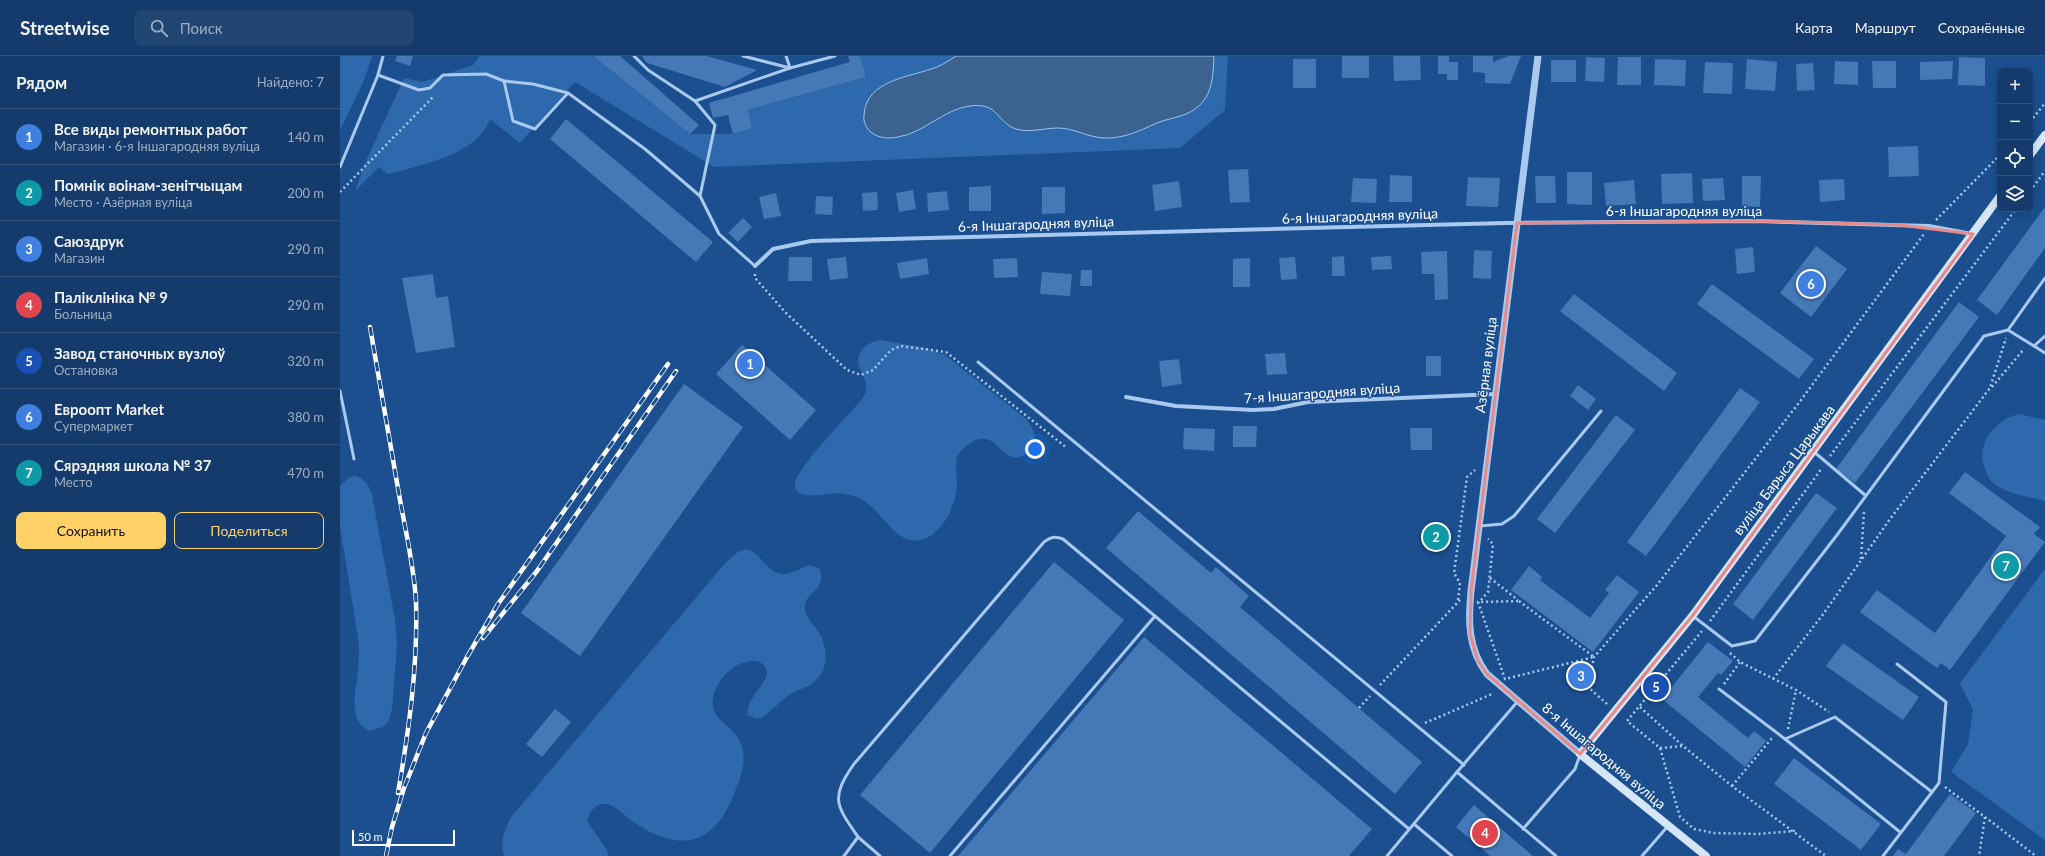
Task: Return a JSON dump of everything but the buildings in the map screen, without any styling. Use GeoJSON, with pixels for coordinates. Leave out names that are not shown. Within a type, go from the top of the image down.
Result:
{"type":"FeatureCollection","features":[{"type":"Feature","properties":{"kind":"main road"},"geometry":{"type":"LineString","coordinates":[[2033,151],[2045,135]]}},
{"type":"Feature","properties":{"kind":"main road","name":"вуліца Барыса Царыкава"},"geometry":{"type":"LineString","coordinates":[[1580,754],[1693,615],[1997,200]]}},
{"type":"Feature","properties":{"kind":"main road","name":"8-я Іншагародняя вуліца"},"geometry":{"type":"LineString","coordinates":[[1580,754],[1706,856]]}},
{"type":"Feature","properties":{"kind":"street","name":"Азёрная вуліца"},"geometry":{"type":"LineString","coordinates":[[1487,674],[1478,661],[1473,648],[1469,623],[1471,591],[1538,56]]}},
{"type":"Feature","properties":{"kind":"street","name":"6-я Іншагародняя вуліца"},"geometry":{"type":"LineString","coordinates":[[755,266],[773,249],[811,241],[1517,223],[1756,221],[1930,226],[1972,234]]}},
{"type":"Feature","properties":{"kind":"street","name":"7-я Іншагародняя вуліца"},"geometry":{"type":"LineString","coordinates":[[1126,397],[1176,406],[1252,410],[1274,409],[1308,402],[1496,394]]}},
{"type":"Feature","properties":{"kind":"street","name":"8-я Іншагародняя вуліца"},"geometry":{"type":"LineString","coordinates":[[1487,674],[1580,754]]}},
{"type":"Feature","properties":{"kind":"lane"},"geometry":{"type":"LineString","coordinates":[[340,167],[378,75],[383,56]]}},
{"type":"Feature","properties":{"kind":"lane"},"geometry":{"type":"LineString","coordinates":[[634,56],[648,70],[695,101],[715,125],[700,196]]}},
{"type":"Feature","properties":{"kind":"lane"},"geometry":{"type":"LineString","coordinates":[[743,56],[790,68]]}},
{"type":"Feature","properties":{"kind":"lane"},"geometry":{"type":"LineString","coordinates":[[786,56],[790,68]]}},
{"type":"Feature","properties":{"kind":"lane"},"geometry":{"type":"LineString","coordinates":[[695,101],[790,68],[835,56]]}},
{"type":"Feature","properties":{"kind":"lane"},"geometry":{"type":"LineString","coordinates":[[378,75],[419,90],[430,88],[443,75],[486,74],[504,80],[532,84],[568,93],[645,149],[700,196],[719,234],[755,266]]}},
{"type":"Feature","properties":{"kind":"lane"},"geometry":{"type":"LineString","coordinates":[[504,80],[513,121],[535,129],[568,93]]}},
{"type":"Feature","properties":{"kind":"lane"},"geometry":{"type":"LineString","coordinates":[[340,152],[346,151]]}},
{"type":"Feature","properties":{"kind":"lane"},"geometry":{"type":"LineString","coordinates":[[1693,615],[1732,646],[1755,641],[1984,336],[2008,330],[2045,278]]}},
{"type":"Feature","properties":{"kind":"lane"},"geometry":{"type":"LineString","coordinates":[[2008,330],[2045,353]]}},
{"type":"Feature","properties":{"kind":"lane"},"geometry":{"type":"LineString","coordinates":[[2034,346],[2045,336]]}},
{"type":"Feature","properties":{"kind":"lane"},"geometry":{"type":"LineString","coordinates":[[978,362],[1464,765]]}},
{"type":"Feature","properties":{"kind":"lane"},"geometry":{"type":"LineString","coordinates":[[340,391],[354,459]]}},
{"type":"Feature","properties":{"kind":"lane"},"geometry":{"type":"LineString","coordinates":[[1480,526],[1502,524],[1514,516],[1601,411]]}},
{"type":"Feature","properties":{"kind":"lane"},"geometry":{"type":"LineString","coordinates":[[1813,452],[1865,495]]}},
{"type":"Feature","properties":{"kind":"lane"},"geometry":{"type":"LineString","coordinates":[[880,856],[858,837],[841,812],[838,799],[839,787],[859,758],[1049,538],[1056,537],[1063,539],[1409,829]]}},
{"type":"Feature","properties":{"kind":"lane"},"geometry":{"type":"LineString","coordinates":[[950,856],[1155,616]]}},
{"type":"Feature","properties":{"kind":"lane"},"geometry":{"type":"LineString","coordinates":[[1883,856],[1939,783],[1946,702],[1897,664]]}},
{"type":"Feature","properties":{"kind":"lane"},"geometry":{"type":"LineString","coordinates":[[1719,689],[1785,739],[1900,832]]}},
{"type":"Feature","properties":{"kind":"lane"},"geometry":{"type":"LineString","coordinates":[[1387,856],[1518,702]]}},
{"type":"Feature","properties":{"kind":"lane"},"geometry":{"type":"LineString","coordinates":[[1785,739],[1835,717],[1932,792]]}},
{"type":"Feature","properties":{"kind":"lane"},"geometry":{"type":"LineString","coordinates":[[1523,829],[1575,769],[1580,754]]}},
{"type":"Feature","properties":{"kind":"lane"},"geometry":{"type":"LineString","coordinates":[[1457,772],[1556,856]]}},
{"type":"Feature","properties":{"kind":"lane"},"geometry":{"type":"LineString","coordinates":[[1414,824],[1452,856]]}},
{"type":"Feature","properties":{"kind":"lane"},"geometry":{"type":"LineString","coordinates":[[1642,856],[1668,826]]}},
{"type":"Feature","properties":{"kind":"lane"},"geometry":{"type":"LineString","coordinates":[[844,856],[858,837]]}},
{"type":"Feature","properties":{"kind":"path"},"geometry":{"type":"LineString","coordinates":[[340,192],[439,91]]}},
{"type":"Feature","properties":{"kind":"path"},"geometry":{"type":"LineString","coordinates":[[2033,118],[2045,103]]}},
{"type":"Feature","properties":{"kind":"path"},"geometry":{"type":"LineString","coordinates":[[1607,704],[1588,687],[1594,658],[1657,585],[1798,404],[1930,226],[1997,157]]}},
{"type":"Feature","properties":{"kind":"path"},"geometry":{"type":"LineString","coordinates":[[2033,187],[2045,171]]}},
{"type":"Feature","properties":{"kind":"path"},"geometry":{"type":"LineString","coordinates":[[1795,831],[1750,834],[1714,833],[1694,829],[1680,817],[1660,748],[1627,721],[1702,630],[2014,212]]}},
{"type":"Feature","properties":{"kind":"path"},"geometry":{"type":"LineString","coordinates":[[755,266],[755,278],[780,306],[847,370],[861,375],[873,370],[891,350],[901,346],[946,352]]}},
{"type":"Feature","properties":{"kind":"path"},"geometry":{"type":"LineString","coordinates":[[1990,388],[2008,330]]}},
{"type":"Feature","properties":{"kind":"path"},"geometry":{"type":"LineString","coordinates":[[1773,679],[1824,613],[1861,559],[1990,388],[2029,343]]}},
{"type":"Feature","properties":{"kind":"path"},"geometry":{"type":"LineString","coordinates":[[1359,708],[1458,600],[1460,583],[1454,573],[1467,478],[1478,468]]}},
{"type":"Feature","properties":{"kind":"path"},"geometry":{"type":"LineString","coordinates":[[1861,559],[1865,495]]}},
{"type":"Feature","properties":{"kind":"path"},"geometry":{"type":"LineString","coordinates":[[1478,602],[1488,592],[1494,544],[1488,540]]}},
{"type":"Feature","properties":{"kind":"path"},"geometry":{"type":"LineString","coordinates":[[1490,578],[1594,658]]}},
{"type":"Feature","properties":{"kind":"path"},"geometry":{"type":"LineString","coordinates":[[1458,600],[1462,601]]}},
{"type":"Feature","properties":{"kind":"path"},"geometry":{"type":"LineString","coordinates":[[1478,602],[1519,601]]}},
{"type":"Feature","properties":{"kind":"path"},"geometry":{"type":"LineString","coordinates":[[1478,602],[1505,679],[1594,658]]}},
{"type":"Feature","properties":{"kind":"path"},"geometry":{"type":"LineString","coordinates":[[1702,630],[1708,635]]}},
{"type":"Feature","properties":{"kind":"path"},"geometry":{"type":"LineString","coordinates":[[1724,648],[1740,662],[1796,690],[1835,717]]}},
{"type":"Feature","properties":{"kind":"path"},"geometry":{"type":"LineString","coordinates":[[1719,689],[1740,662]]}},
{"type":"Feature","properties":{"kind":"path"},"geometry":{"type":"LineString","coordinates":[[1785,739],[1796,690]]}},
{"type":"Feature","properties":{"kind":"path"},"geometry":{"type":"LineString","coordinates":[[1417,726],[1492,694]]}},
{"type":"Feature","properties":{"kind":"path"},"geometry":{"type":"LineString","coordinates":[[1640,707],[1682,746],[1732,786],[1795,831],[1826,856]]}},
{"type":"Feature","properties":{"kind":"path"},"geometry":{"type":"LineString","coordinates":[[1732,786],[1772,737],[1766,732]]}},
{"type":"Feature","properties":{"kind":"path"},"geometry":{"type":"LineString","coordinates":[[1660,748],[1682,746]]}},
{"type":"Feature","properties":{"kind":"path"},"geometry":{"type":"LineString","coordinates":[[1939,783],[2036,856]]}},
{"type":"Feature","properties":{"kind":"path"},"geometry":{"type":"LineString","coordinates":[[1978,856],[1985,817]]}},
{"type":"Feature","properties":{"kind":"highlighted area"},"geometry":{"type":"Polygon","coordinates":[[[1756,221],[1900,225],[1973,234],[1693,615],[1580,754],[1487,674],[1478,661],[1470,634],[1471,591],[1517,223],[1756,221]]]}},
{"type":"Feature","properties":{"kind":"shaded area"},"geometry":{"type":"Polygon","coordinates":[[[340,56],[372,56],[365,78],[340,131],[340,56]]]}},
{"type":"Feature","properties":{"kind":"shaded area"},"geometry":{"type":"Polygon","coordinates":[[[480,56],[593,56],[690,134],[733,134],[752,128],[748,110],[866,77],[860,56],[1228,56],[1225,110],[1180,148],[714,167],[575,82],[520,143],[490,119],[483,131],[474,141],[449,156],[394,173],[387,174],[379,167],[355,191],[366,161],[404,78],[423,82],[473,65],[480,56]]]}},
{"type":"Feature","properties":{"kind":"shaded area"},"geometry":{"type":"Polygon","coordinates":[[[956,56],[1214,56],[1212,82],[1206,97],[1201,104],[1195,109],[1179,117],[1160,122],[1124,136],[1103,138],[1064,128],[1032,130],[1016,129],[1009,126],[992,110],[987,107],[979,106],[961,108],[943,116],[917,131],[898,137],[881,137],[875,135],[868,129],[864,117],[867,103],[873,94],[881,87],[903,77],[937,67],[956,56]]]}},
{"type":"Feature","properties":{"kind":"shaded area"},"geometry":{"type":"Polygon","coordinates":[[[880,340],[926,348],[945,355],[1026,419],[1035,435],[1031,450],[1021,457],[1009,456],[993,442],[986,439],[975,440],[964,448],[957,457],[956,492],[948,516],[943,524],[931,535],[924,539],[914,541],[904,538],[896,532],[873,508],[854,496],[839,493],[812,496],[799,493],[796,489],[795,483],[804,466],[861,401],[866,392],[866,386],[859,365],[859,355],[869,344],[880,340]]]}},
{"type":"Feature","properties":{"kind":"shaded area"},"geometry":{"type":"Polygon","coordinates":[[[2019,414],[2045,420],[2045,501],[2016,494],[1995,485],[1990,480],[1985,469],[1983,451],[1989,434],[2002,422],[2019,414]]]}},
{"type":"Feature","properties":{"kind":"shaded area"},"geometry":{"type":"Polygon","coordinates":[[[356,476],[367,483],[372,495],[395,619],[397,645],[392,710],[388,722],[383,727],[370,731],[363,727],[358,721],[356,714],[355,697],[359,644],[340,526],[340,486],[350,477],[356,476]]]}},
{"type":"Feature","properties":{"kind":"shaded area"},"geometry":{"type":"Polygon","coordinates":[[[746,549],[752,551],[769,567],[779,573],[785,574],[794,572],[809,565],[820,569],[820,582],[818,587],[806,601],[805,610],[807,616],[820,635],[826,656],[823,670],[813,683],[786,697],[766,714],[757,719],[748,715],[748,707],[765,680],[767,674],[766,668],[761,663],[753,661],[738,665],[728,672],[720,682],[713,700],[713,708],[721,721],[738,738],[742,747],[744,760],[742,773],[732,799],[714,827],[703,836],[691,840],[678,841],[664,838],[650,832],[632,821],[613,806],[602,804],[598,805],[592,810],[587,821],[607,850],[608,856],[504,856],[502,846],[503,836],[511,817],[726,562],[738,552],[746,549]]]}},
{"type":"Feature","properties":{"kind":"shaded area"},"geometry":{"type":"Polygon","coordinates":[[[2045,569],[2045,840],[1951,772],[1968,744],[1973,710],[1960,683],[2045,569]]]}},
{"type":"Feature","properties":{"kind":"railway"},"geometry":{"type":"LineString","coordinates":[[370,327],[412,563],[416,601],[416,649],[412,697],[398,793]]}},
{"type":"Feature","properties":{"kind":"railway"},"geometry":{"type":"LineString","coordinates":[[386,856],[392,827],[404,788],[426,733],[467,657],[498,604],[668,364]]}},
{"type":"Feature","properties":{"kind":"railway"},"geometry":{"type":"LineString","coordinates":[[483,638],[537,571],[676,371]]}},
{"type":"Feature","properties":{"kind":"place","name":"Евроопт Market"},"geometry":{"type":"Point","coordinates":[1811,284]}},
{"type":"Feature","properties":{"kind":"place","name":"Все виды ремонтных работ"},"geometry":{"type":"Point","coordinates":[750,364]}},
{"type":"Feature","properties":{"kind":"place","name":"Помнік воінам-зенітчыцам"},"geometry":{"type":"Point","coordinates":[1436,537]}},
{"type":"Feature","properties":{"kind":"place","name":"Сярэдняя школа № 37"},"geometry":{"type":"Point","coordinates":[2006,566]}},
{"type":"Feature","properties":{"kind":"place","name":"Саюздрук"},"geometry":{"type":"Point","coordinates":[1581,676]}},
{"type":"Feature","properties":{"kind":"place","name":"Завод станочных вузлоў"},"geometry":{"type":"Point","coordinates":[1656,687]}},
{"type":"Feature","properties":{"kind":"place","name":"Паліклініка № 9"},"geometry":{"type":"Point","coordinates":[1485,833]}}]}
